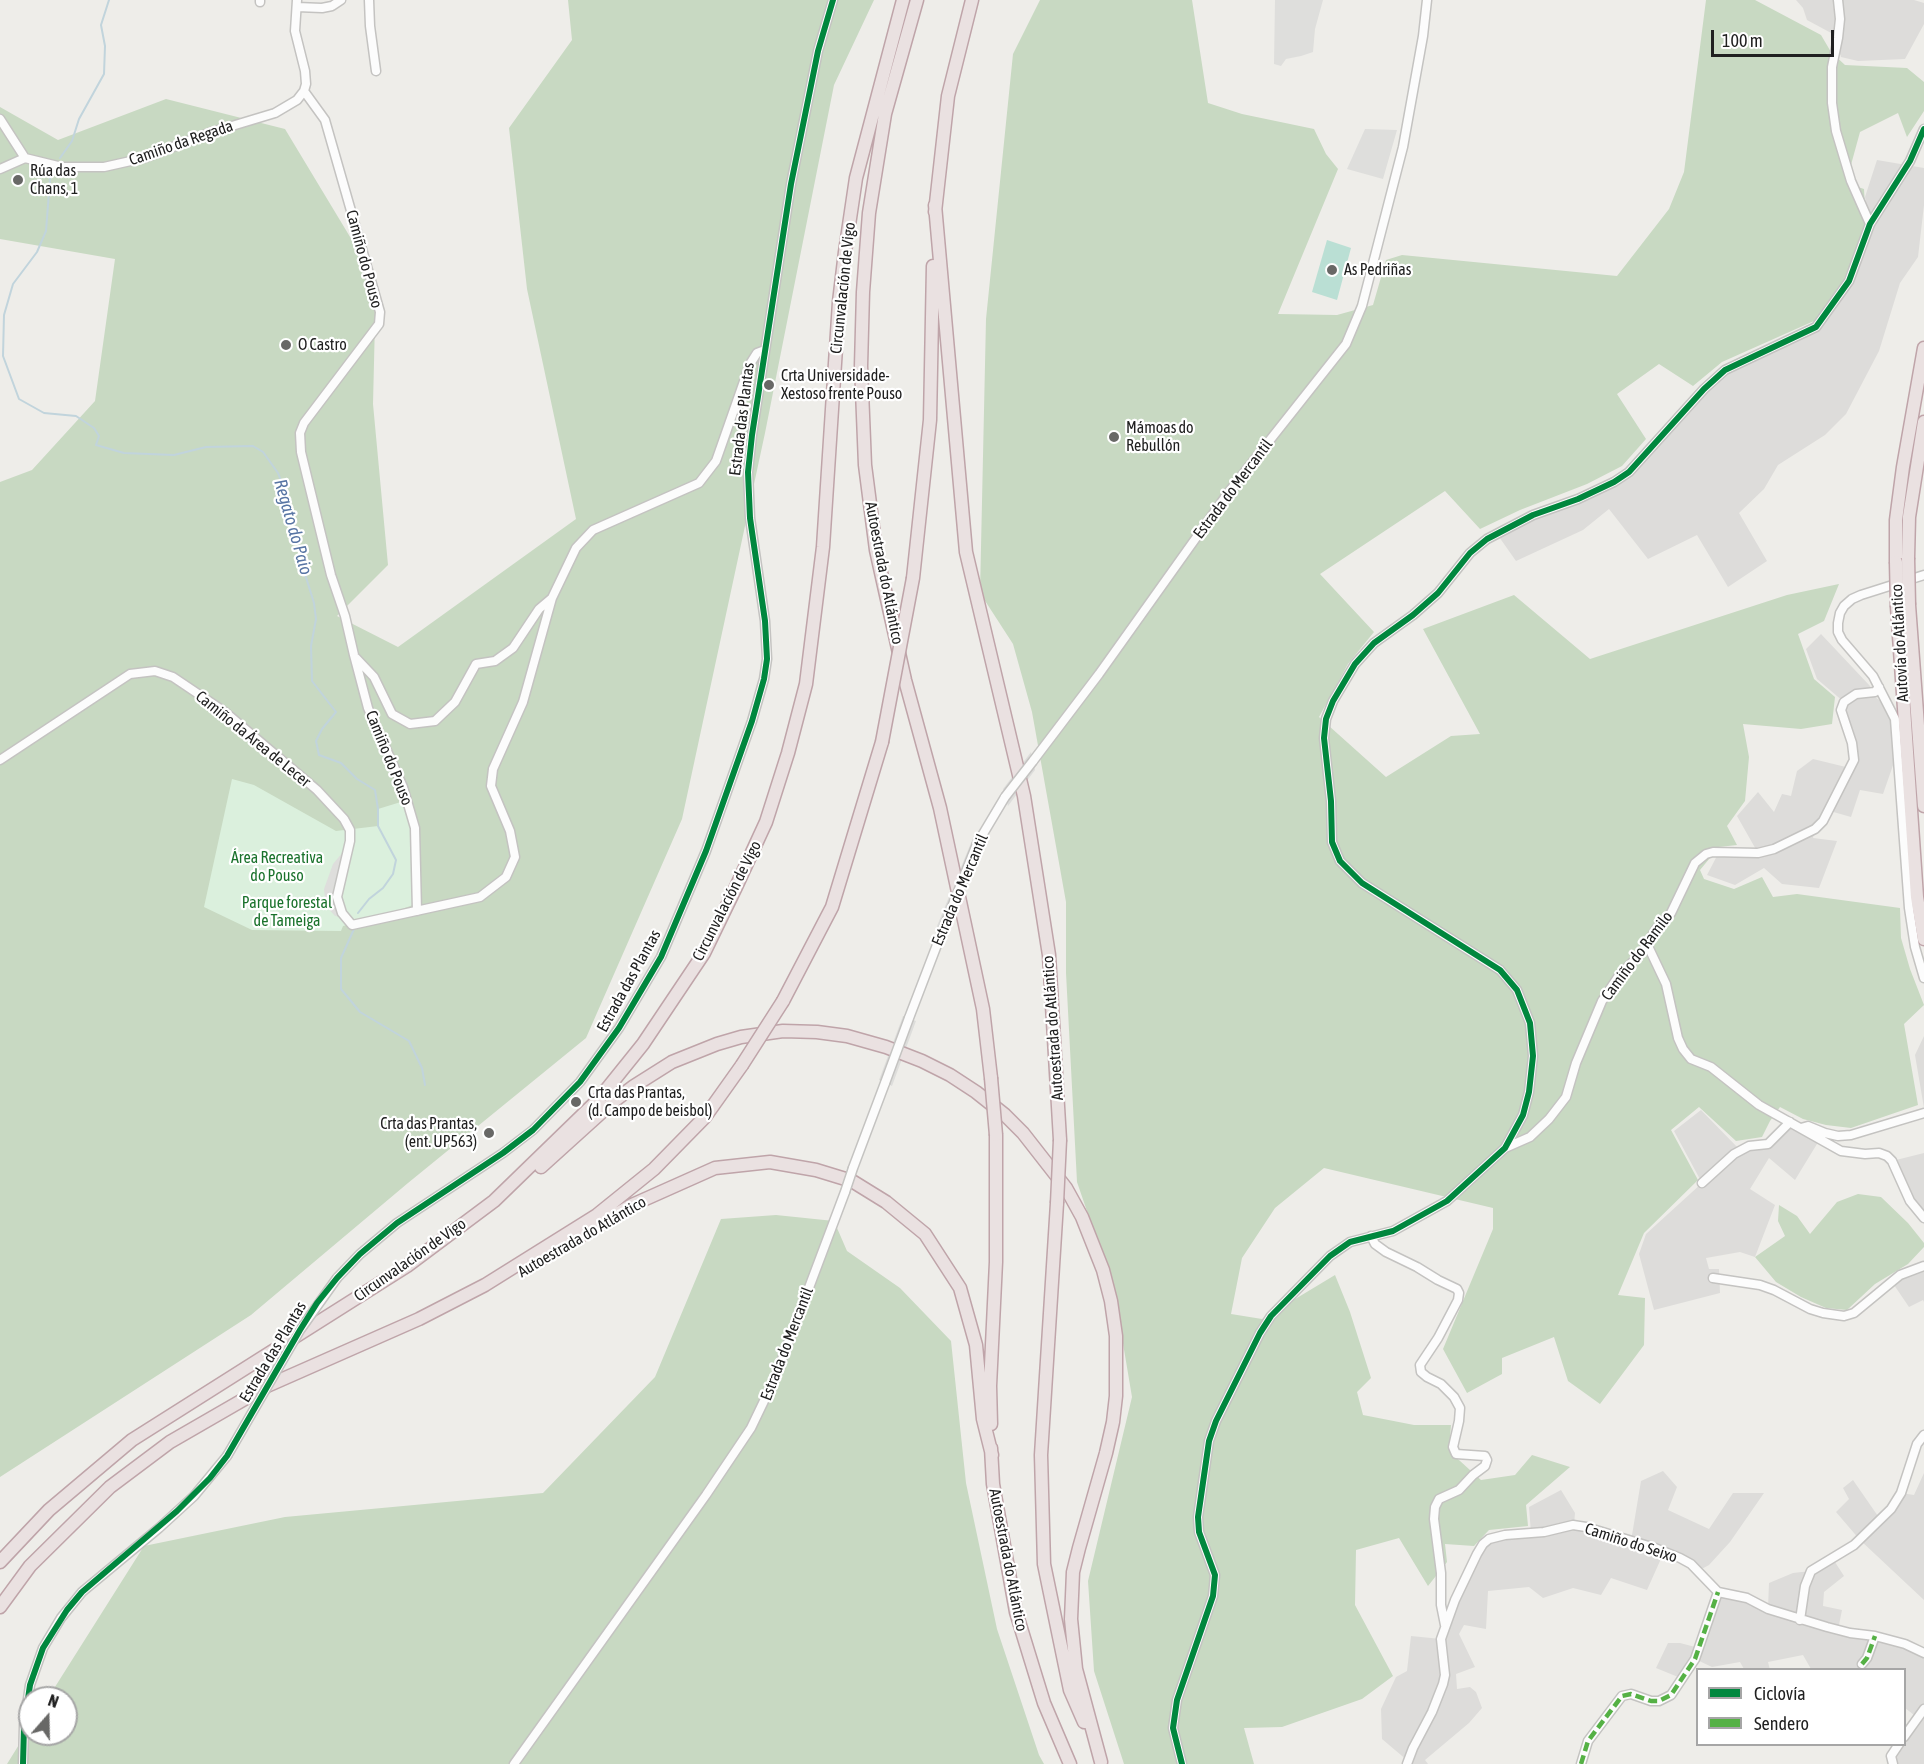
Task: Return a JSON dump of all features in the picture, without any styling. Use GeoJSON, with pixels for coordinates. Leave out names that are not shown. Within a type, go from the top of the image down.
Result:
{"type":"FeatureCollection","features":[{"type":"Feature","properties":{"kind":"highway","name":"Circunvalación de Vigo"},"geometry":{"type":"LineString","coordinates":[[0,1562],[49,1510],[132,1440],[407,1266],[511,1186],[597,1100],[643,1044],[704,952],[766,822],[788,753],[806,684],[823,547],[839,302],[856,178],[903,0]]}},
{"type":"Feature","properties":{"kind":"highway","name":"Autoestrada do Atlántico"},"geometry":{"type":"LineString","coordinates":[[917,0],[885,114],[869,213],[863,292],[861,366],[865,465],[876,550],[905,680],[940,808],[983,1009],[996,1135],[996,1262],[990,1386],[993,1484],[1016,1612],[1044,1703],[1070,1764]]}},
{"type":"Feature","properties":{"kind":"highway","name":"Autoestrada do Atlántico"},"geometry":{"type":"LineString","coordinates":[[419,1319],[485,1285],[605,1209],[654,1169],[705,1117],[742,1065],[783,1001],[832,908],[882,742],[913,578],[930,420],[935,204],[948,96],[972,0]]}},
{"type":"Feature","properties":{"kind":"highway","name":"Autoestrada do Atlántico"},"geometry":{"type":"LineString","coordinates":[[935,204],[966,552],[1024,796],[1047,943],[1060,1140],[1041,1455],[1044,1564],[1070,1690],[1101,1763]]}},
{"type":"Feature","properties":{"kind":"highway","name":"Autovía do Atlántico"},"geometry":{"type":"LineString","coordinates":[[1924,348],[1896,520],[1896,562],[1903,606],[1924,806]]}},
{"type":"Feature","properties":{"kind":"highway","name":"Autovía do Atlántico"},"geometry":{"type":"LineString","coordinates":[[1924,422],[1909,517],[1903,606],[1909,790],[1917,897],[1924,939]]}},
{"type":"Feature","properties":{"kind":"highway"},"geometry":{"type":"LineString","coordinates":[[1899,760],[1909,790]]}},
{"type":"Feature","properties":{"kind":"highway"},"geometry":{"type":"LineString","coordinates":[[1909,908],[1913,840]]}},
{"type":"Feature","properties":{"kind":"highway","name":"Autoestrada do Atlántico"},"geometry":{"type":"LineString","coordinates":[[511,1186],[542,1166],[634,1086],[691,1053],[741,1037],[783,1031],[817,1032],[847,1036],[886,1047],[950,1075],[1005,1115],[1042,1155],[1066,1188],[1093,1243],[1111,1301],[1116,1336],[1116,1396],[1113,1422],[1073,1572],[1071,1596],[1076,1669],[1101,1763]]}},
{"type":"Feature","properties":{"kind":"highway","name":"Autoestrada do Atlántico"},"geometry":{"type":"LineString","coordinates":[[419,1319],[459,1306],[480,1296],[632,1205],[715,1168],[770,1162],[816,1170],[852,1181],[886,1202],[925,1234],[960,1288],[976,1345],[983,1419],[992,1455]]}},
{"type":"Feature","properties":{"kind":"highway"},"geometry":{"type":"LineString","coordinates":[[0,1607],[30,1566],[110,1487],[170,1442],[267,1386],[419,1319]]}},
{"type":"Feature","properties":{"kind":"street"},"geometry":{"type":"LineString","coordinates":[[304,91],[305,71],[295,30],[297,3],[332,6],[341,0]]}},
{"type":"Feature","properties":{"kind":"street"},"geometry":{"type":"LineString","coordinates":[[369,0],[375,71]]}},
{"type":"Feature","properties":{"kind":"street","name":"Estrada das Plantas"},"geometry":{"type":"LineString","coordinates":[[23,1764],[24,1726],[30,1685],[43,1648],[61,1618],[82,1592],[177,1511],[210,1478],[227,1456],[300,1330],[337,1278],[360,1254],[397,1223],[504,1153],[549,1116],[580,1083],[634,1006],[661,957],[706,851],[752,721],[764,679],[765,621],[750,518],[748,472],[798,146],[818,51],[833,0]]}},
{"type":"Feature","properties":{"kind":"street","name":"Estrada do Mercantil"},"geometry":{"type":"LineString","coordinates":[[514,1764],[706,1495],[751,1428],[775,1378],[909,1018],[977,844],[1005,797],[1099,674],[1228,493],[1346,344],[1362,306],[1403,147],[1423,36],[1427,0]]}},
{"type":"Feature","properties":{"kind":"street"},"geometry":{"type":"LineString","coordinates":[[1838,0],[1839,38],[1832,67],[1836,131],[1851,181],[1870,224]]}},
{"type":"Feature","properties":{"kind":"street","name":"Camiño da Regada"},"geometry":{"type":"LineString","coordinates":[[25,158],[62,167],[104,167],[144,158],[212,132],[275,112],[297,100],[304,91]]}},
{"type":"Feature","properties":{"kind":"street","name":"Camiño do Pouso"},"geometry":{"type":"LineString","coordinates":[[304,91],[325,120],[380,312],[379,324],[304,423],[300,433],[301,452],[331,575],[345,616],[368,708],[403,787],[415,828],[417,911]]}},
{"type":"Feature","properties":{"kind":"street"},"geometry":{"type":"LineString","coordinates":[[0,119],[25,158],[0,169]]}},
{"type":"Feature","properties":{"kind":"street"},"geometry":{"type":"LineString","coordinates":[[1182,1764],[1173,1728],[1177,1700],[1213,1596],[1215,1575],[1199,1532],[1198,1517],[1209,1441],[1216,1421],[1260,1333],[1271,1317],[1330,1256],[1350,1242],[1393,1231],[1448,1201],[1505,1148],[1522,1115],[1528,1092],[1533,1056],[1530,1023],[1517,990],[1500,970],[1362,883],[1340,861],[1332,842],[1331,801],[1324,738],[1326,718],[1333,701],[1355,664],[1374,643],[1413,615],[1438,593],[1470,553],[1487,539],[1533,515],[1578,499],[1614,482],[1629,472],[1704,389],[1725,370],[1816,327],[1849,281],[1870,224],[1910,161],[1924,129]]}},
{"type":"Feature","properties":{"kind":"street"},"geometry":{"type":"LineString","coordinates":[[417,911],[480,897],[506,877],[515,857],[510,831],[491,786],[493,769],[523,702],[552,598],[576,548],[593,530],[699,483],[716,461],[750,364],[757,353],[765,350]]}},
{"type":"Feature","properties":{"kind":"street"},"geometry":{"type":"LineString","coordinates":[[1924,575],[1861,595],[1844,606],[1838,623],[1838,632],[1842,640],[1866,667],[1879,687],[1890,708],[1897,732],[1909,908],[1915,948],[1924,978]]}},
{"type":"Feature","properties":{"kind":"street"},"geometry":{"type":"LineString","coordinates":[[354,656],[374,677],[392,714],[410,724],[435,721],[455,702],[476,664],[495,661],[513,648],[539,609],[552,598]]}},
{"type":"Feature","properties":{"kind":"street","name":"Camiño da Área de Lecer"},"geometry":{"type":"LineString","coordinates":[[0,760],[130,674],[155,671],[173,677],[225,712],[317,790],[344,819],[350,830],[350,841],[337,897],[342,914],[352,925],[417,911]]}},
{"type":"Feature","properties":{"kind":"street","name":"Camiño do Ramilo"},"geometry":{"type":"LineString","coordinates":[[1505,1148],[1530,1137],[1549,1119],[1566,1096],[1602,1000],[1618,977],[1642,952],[1656,929],[1671,913],[1695,863],[1706,854],[1713,852],[1758,853],[1766,851],[1803,836],[1823,821],[1854,760],[1852,743],[1841,710],[1844,702],[1856,694],[1875,692],[1879,687]]}},
{"type":"Feature","properties":{"kind":"street"},"geometry":{"type":"LineString","coordinates":[[1870,694],[1890,708]]}},
{"type":"Feature","properties":{"kind":"street"},"geometry":{"type":"LineString","coordinates":[[1647,944],[1666,984],[1678,1038],[1691,1059],[1712,1067],[1759,1104],[1841,1151],[1879,1153],[1887,1156],[1892,1161],[1910,1201],[1924,1218]]}},
{"type":"Feature","properties":{"kind":"street"},"geometry":{"type":"LineString","coordinates":[[1801,1128],[1808,1126],[1838,1136],[1851,1135],[1924,1113]]}},
{"type":"Feature","properties":{"kind":"street"},"geometry":{"type":"LineString","coordinates":[[1702,1183],[1734,1154],[1749,1146],[1768,1144],[1790,1122]]}},
{"type":"Feature","properties":{"kind":"street"},"geometry":{"type":"LineString","coordinates":[[1371,1236],[1375,1244],[1386,1252],[1457,1289],[1459,1293],[1458,1300],[1438,1338],[1420,1365],[1422,1372],[1442,1384],[1460,1408],[1460,1421],[1453,1447],[1456,1454],[1485,1456],[1487,1460],[1485,1466],[1459,1490],[1439,1499],[1435,1507],[1434,1520],[1441,1573],[1441,1605],[1445,1625]]}},
{"type":"Feature","properties":{"kind":"street"},"geometry":{"type":"LineString","coordinates":[[1713,1278],[1774,1290],[1810,1309],[1844,1316],[1854,1313],[1900,1275],[1924,1266]]}},
{"type":"Feature","properties":{"kind":"street"},"geometry":{"type":"LineString","coordinates":[[1800,1620],[1804,1586],[1811,1571],[1854,1545],[1891,1509],[1900,1493],[1917,1444],[1924,1435]]}},
{"type":"Feature","properties":{"kind":"street","name":"Camiño do Seixo"},"geometry":{"type":"LineString","coordinates":[[1407,1764],[1443,1684],[1441,1639],[1445,1625],[1472,1563],[1483,1544],[1489,1539],[1505,1535],[1544,1532],[1573,1525],[1586,1527],[1680,1558],[1691,1564],[1718,1592]]}},
{"type":"Feature","properties":{"kind":"street"},"geometry":{"type":"LineString","coordinates":[[1581,1764],[1588,1741],[1622,1696],[1631,1694],[1651,1701],[1659,1701],[1671,1695],[1695,1659],[1718,1592],[1747,1598],[1768,1609],[1800,1620],[1850,1633],[1875,1636],[1905,1644],[1924,1653]]}},
{"type":"Feature","properties":{"kind":"street"},"geometry":{"type":"LineString","coordinates":[[1862,1664],[1867,1658],[1875,1636]]}},
{"type":"Feature","properties":{"kind":"street"},"geometry":{"type":"LineString","coordinates":[[1906,1735],[1924,1708]]}},
{"type":"Feature","properties":{"kind":"street"},"geometry":{"type":"LineString","coordinates":[[1893,1764],[1891,1756],[1898,1746]]}},
{"type":"Feature","properties":{"kind":"shaded area"},"geometry":{"type":"Polygon","coordinates":[[[1275,0],[1323,0],[1315,29],[1313,52],[1286,59],[1281,66],[1274,64],[1275,0]]]}},
{"type":"Feature","properties":{"kind":"shaded area"},"geometry":{"type":"Polygon","coordinates":[[[1796,0],[1914,0],[1924,3],[1924,24],[1905,59],[1858,61],[1841,57],[1833,34],[1807,20],[1803,8],[1796,0]]]}},
{"type":"Feature","properties":{"kind":"shaded area"},"geometry":{"type":"Polygon","coordinates":[[[1365,129],[1397,130],[1383,179],[1347,169],[1365,129]]]}},
{"type":"Feature","properties":{"kind":"shaded area"},"geometry":{"type":"Polygon","coordinates":[[[1877,160],[1924,168],[1924,205],[1918,257],[1900,283],[1879,351],[1846,414],[1825,435],[1778,465],[1764,489],[1739,513],[1767,561],[1728,587],[1697,535],[1648,559],[1609,509],[1583,530],[1516,561],[1497,534],[1614,482],[1725,370],[1816,327],[1849,281],[1870,224],[1865,197],[1877,160]]]}},
{"type":"Feature","properties":{"kind":"shaded area"},"geometry":{"type":"Polygon","coordinates":[[[1821,634],[1870,686],[1871,694],[1890,708],[1898,751],[1883,794],[1860,790],[1851,817],[1830,811],[1815,829],[1813,838],[1837,841],[1819,888],[1782,884],[1764,868],[1735,885],[1707,875],[1719,852],[1758,853],[1737,816],[1758,792],[1774,812],[1782,794],[1791,796],[1797,771],[1813,759],[1850,768],[1854,760],[1843,718],[1844,702],[1817,679],[1806,649],[1821,634]]]}},
{"type":"Feature","properties":{"kind":"shaded area"},"geometry":{"type":"Polygon","coordinates":[[[343,852],[333,890],[336,908],[341,917],[335,916],[326,906],[324,889],[333,864],[343,852]]]}},
{"type":"Feature","properties":{"kind":"shaded area"},"geometry":{"type":"Polygon","coordinates":[[[1924,1036],[1924,1108],[1915,1055],[1924,1036]]]}},
{"type":"Feature","properties":{"kind":"shaded area"},"geometry":{"type":"Polygon","coordinates":[[[1701,1110],[1740,1150],[1768,1144],[1790,1122],[1820,1139],[1795,1180],[1769,1158],[1750,1189],[1775,1205],[1755,1257],[1740,1252],[1706,1258],[1709,1269],[1719,1269],[1720,1293],[1654,1310],[1639,1254],[1646,1234],[1702,1183],[1674,1131],[1701,1110]]]}},
{"type":"Feature","properties":{"kind":"shaded area"},"geometry":{"type":"Polygon","coordinates":[[[1924,1153],[1924,1218],[1892,1161],[1924,1153]]]}},
{"type":"Feature","properties":{"kind":"shaded area"},"geometry":{"type":"Polygon","coordinates":[[[1924,1266],[1924,1302],[1923,1300],[1909,1307],[1892,1282],[1924,1266]]]}},
{"type":"Feature","properties":{"kind":"shaded area"},"geometry":{"type":"Polygon","coordinates":[[[1663,1471],[1677,1487],[1668,1510],[1709,1529],[1733,1493],[1764,1493],[1730,1542],[1709,1565],[1698,1571],[1664,1552],[1647,1590],[1611,1578],[1601,1595],[1573,1588],[1543,1598],[1529,1587],[1488,1591],[1486,1629],[1464,1625],[1459,1634],[1475,1667],[1456,1674],[1457,1689],[1470,1687],[1476,1692],[1482,1708],[1469,1723],[1425,1760],[1428,1764],[1407,1764],[1408,1761],[1382,1739],[1381,1709],[1396,1677],[1407,1671],[1411,1636],[1441,1639],[1483,1544],[1531,1533],[1529,1507],[1561,1490],[1575,1513],[1574,1525],[1631,1541],[1641,1481],[1663,1471]]]}},
{"type":"Feature","properties":{"kind":"shaded area"},"geometry":{"type":"Polygon","coordinates":[[[1924,1473],[1924,1600],[1860,1540],[1836,1512],[1849,1499],[1843,1488],[1853,1480],[1880,1519],[1901,1493],[1914,1495],[1924,1473]]]}},
{"type":"Feature","properties":{"kind":"shaded area"},"geometry":{"type":"Polygon","coordinates":[[[1833,1559],[1844,1576],[1824,1592],[1823,1606],[1842,1610],[1838,1630],[1875,1636],[1924,1654],[1924,1764],[1893,1764],[1899,1746],[1906,1746],[1906,1736],[1918,1718],[1906,1709],[1906,1668],[1810,1668],[1803,1655],[1768,1662],[1770,1668],[1743,1668],[1740,1662],[1712,1667],[1695,1659],[1683,1679],[1656,1668],[1668,1643],[1680,1643],[1699,1648],[1718,1592],[1768,1608],[1769,1583],[1793,1573],[1811,1571],[1833,1559]]]}},
{"type":"Feature","properties":{"kind":"green space","name":"Parque forestal de Tameiga"},"geometry":{"type":"Polygon","coordinates":[[[568,0],[874,0],[834,85],[765,433],[682,819],[586,1038],[251,1315],[0,1477],[0,482],[32,470],[95,401],[115,259],[0,239],[0,107],[58,140],[166,99],[285,129],[376,280],[373,404],[388,565],[337,616],[398,647],[576,519],[527,289],[509,128],[572,40],[568,0]]]}},
{"type":"Feature","properties":{"kind":"green space"},"geometry":{"type":"Polygon","coordinates":[[[1040,0],[1192,0],[1208,103],[1242,114],[1314,129],[1326,154],[1338,169],[1278,314],[1337,315],[1373,305],[1386,260],[1402,255],[1617,276],[1669,209],[1684,172],[1706,0],[1755,0],[1821,35],[1831,52],[1845,65],[1907,68],[1924,82],[1924,111],[1907,137],[1898,113],[1860,132],[1846,183],[1864,189],[1866,225],[1844,279],[1814,321],[1722,362],[1693,386],[1659,364],[1617,394],[1646,439],[1622,466],[1587,484],[1520,510],[1480,529],[1445,491],[1320,574],[1374,632],[1348,664],[1319,717],[1386,777],[1451,736],[1480,734],[1423,629],[1514,595],[1590,659],[1787,595],[1839,584],[1824,621],[1798,634],[1814,679],[1835,697],[1832,724],[1801,729],[1743,724],[1749,757],[1745,801],[1727,826],[1737,845],[1719,847],[1700,870],[1704,879],[1734,889],[1762,877],[1773,897],[1797,894],[1900,908],[1901,938],[1924,1005],[1904,1024],[1918,1105],[1851,1128],[1803,1119],[1780,1107],[1762,1137],[1736,1141],[1699,1107],[1671,1130],[1698,1180],[1644,1233],[1618,1295],[1645,1298],[1644,1345],[1600,1404],[1568,1381],[1554,1337],[1502,1358],[1502,1374],[1467,1393],[1443,1349],[1493,1229],[1493,1208],[1324,1168],[1275,1208],[1242,1258],[1231,1314],[1262,1319],[1335,1275],[1350,1312],[1371,1378],[1357,1392],[1363,1415],[1414,1425],[1451,1425],[1449,1451],[1481,1480],[1515,1475],[1532,1455],[1570,1467],[1526,1505],[1528,1526],[1489,1530],[1474,1546],[1445,1544],[1447,1562],[1428,1586],[1399,1538],[1356,1550],[1355,1605],[1393,1676],[1362,1699],[1282,1727],[1244,1728],[1254,1764],[1124,1764],[1094,1671],[1088,1581],[1132,1397],[1114,1290],[1077,1182],[1066,973],[1066,902],[1032,712],[1013,644],[980,593],[986,319],[1013,54],[1040,0]]]}},
{"type":"Feature","properties":{"kind":"green space","name":"As Pedriñas"},"geometry":{"type":"Polygon","coordinates":[[[1327,240],[1351,248],[1337,300],[1312,292],[1327,240]]]}},
{"type":"Feature","properties":{"kind":"green space","name":"Área Recreativa do Pouso"},"geometry":{"type":"Polygon","coordinates":[[[232,779],[254,785],[336,831],[378,826],[378,809],[404,801],[412,824],[413,905],[380,917],[343,926],[341,931],[252,930],[204,907],[232,779]]]}},
{"type":"Feature","properties":{"kind":"green space"},"geometry":{"type":"Polygon","coordinates":[[[1858,1194],[1881,1197],[1908,1223],[1924,1243],[1924,1247],[1908,1264],[1875,1284],[1847,1310],[1826,1308],[1801,1297],[1776,1282],[1755,1257],[1785,1236],[1778,1221],[1779,1205],[1797,1216],[1810,1234],[1837,1202],[1858,1194]]]}},
{"type":"Feature","properties":{"kind":"green space"},"geometry":{"type":"Polygon","coordinates":[[[776,1215],[834,1221],[847,1251],[900,1288],[951,1341],[966,1483],[997,1629],[1044,1764],[7,1764],[18,1746],[78,1746],[78,1686],[56,1686],[144,1546],[285,1517],[543,1493],[655,1377],[721,1219],[776,1215]]]}},
{"type":"Feature","properties":{"kind":"pier"},"geometry":{"type":"Polygon","coordinates":[[[1031,752],[1035,770],[1008,806],[1003,789],[1031,752]]]}},
{"type":"Feature","properties":{"kind":"pier"},"geometry":{"type":"Polygon","coordinates":[[[975,833],[980,854],[943,948],[937,926],[975,833]]]}},
{"type":"Feature","properties":{"kind":"pier"},"geometry":{"type":"Polygon","coordinates":[[[903,1016],[916,1021],[892,1086],[879,1080],[903,1016]]]}},
{"type":"Feature","properties":{"kind":"waterway","name":"Regato do Paio"},"geometry":{"type":"LineString","coordinates":[[60,158],[72,141],[79,119],[104,74],[105,46],[101,25],[109,0]]}},
{"type":"Feature","properties":{"kind":"waterway","name":"Regato do Paio"},"geometry":{"type":"LineString","coordinates":[[54,169],[50,179],[46,231],[37,252],[13,284],[4,315],[3,356],[19,399],[44,413],[76,416],[94,428],[99,436],[96,445],[124,453],[174,455],[206,447],[253,446],[263,452],[278,473],[290,504],[304,571],[314,603],[316,619],[311,646],[312,681],[336,712],[322,729],[316,741],[319,755],[341,763],[357,779],[375,790],[378,826],[396,860],[393,874],[383,888],[369,899],[358,913]]}},
{"type":"Feature","properties":{"kind":"waterway","name":"Regato do Paio"},"geometry":{"type":"LineString","coordinates":[[354,929],[341,958],[341,989],[360,1012],[409,1041],[422,1068],[425,1085]]}},
{"type":"Feature","properties":{"kind":"marked path"},"geometry":{"type":"LineString","coordinates":[[1581,1764],[1588,1741],[1622,1696],[1631,1694],[1651,1701],[1659,1701],[1671,1695],[1695,1659],[1718,1592]]}},
{"type":"Feature","properties":{"kind":"marked path"},"geometry":{"type":"LineString","coordinates":[[1862,1664],[1867,1658],[1875,1636]]}},
{"type":"Feature","properties":{"kind":"cycle path"},"geometry":{"type":"LineString","coordinates":[[23,1764],[24,1726],[30,1685],[43,1648],[67,1610],[82,1592],[177,1511],[210,1478],[227,1456],[317,1303],[360,1254],[397,1223],[503,1153],[533,1130],[580,1082],[619,1028],[661,957],[706,851],[752,721],[764,679],[767,659],[765,621],[750,518],[748,472],[791,184],[818,51],[833,0]]}},
{"type":"Feature","properties":{"kind":"cycle path"},"geometry":{"type":"LineString","coordinates":[[1182,1764],[1173,1728],[1177,1700],[1213,1596],[1215,1575],[1199,1532],[1198,1517],[1209,1441],[1216,1421],[1260,1333],[1271,1316],[1330,1256],[1350,1242],[1393,1231],[1447,1201],[1505,1148],[1523,1115],[1529,1092],[1533,1056],[1530,1023],[1517,990],[1500,970],[1362,883],[1340,861],[1332,842],[1331,801],[1324,738],[1326,719],[1333,701],[1355,664],[1374,643],[1413,615],[1438,593],[1470,553],[1487,539],[1533,515],[1578,499],[1614,482],[1629,472],[1704,389],[1725,370],[1816,327],[1849,281],[1870,224],[1910,161],[1924,129]]}},
{"type":"Feature","properties":{"kind":"place","name":"Rúa das Chans, 1"},"geometry":{"type":"Point","coordinates":[18,180]}},
{"type":"Feature","properties":{"kind":"place","name":"As Pedriñas"},"geometry":{"type":"Point","coordinates":[1332,270]}},
{"type":"Feature","properties":{"kind":"place","name":"O Castro"},"geometry":{"type":"Point","coordinates":[286,345]}},
{"type":"Feature","properties":{"kind":"place","name":"Crta Universidade- Xestoso frente Pouso"},"geometry":{"type":"Point","coordinates":[769,385]}},
{"type":"Feature","properties":{"kind":"place","name":"Mámoas do Rebullón"},"geometry":{"type":"Point","coordinates":[1114,437]}},
{"type":"Feature","properties":{"kind":"place","name":"Crta das Prantas, (d. Campo de beisbol)"},"geometry":{"type":"Point","coordinates":[576,1102]}},
{"type":"Feature","properties":{"kind":"place","name":"Crta das Prantas, (ent. UP563)"},"geometry":{"type":"Point","coordinates":[489,1133]}}]}
